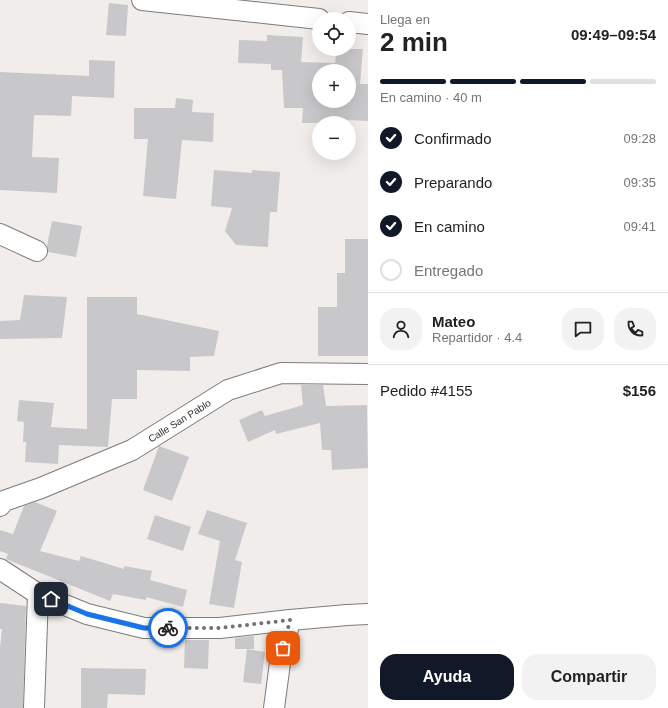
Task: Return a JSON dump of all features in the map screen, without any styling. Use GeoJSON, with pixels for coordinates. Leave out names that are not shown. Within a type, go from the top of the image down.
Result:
{"type":"FeatureCollection","features":[{"type":"Feature","properties":{"kind":"street"},"geometry":{"type":"LineString","coordinates":[[142,0],[312,18]]}},
{"type":"Feature","properties":{"kind":"street"},"geometry":{"type":"LineString","coordinates":[[356,23],[368,24]]}},
{"type":"Feature","properties":{"kind":"street"},"geometry":{"type":"LineString","coordinates":[[0,234],[37,251]]}},
{"type":"Feature","properties":{"kind":"street","name":"Calle San Pablo"},"geometry":{"type":"LineString","coordinates":[[0,506],[4,501],[40,488],[132,450],[228,390],[281,372],[368,374]]}},
{"type":"Feature","properties":{"kind":"street"},"geometry":{"type":"LineString","coordinates":[[0,569],[38,594],[87,614],[144,628],[220,628],[290,620],[368,614]]}},
{"type":"Feature","properties":{"kind":"street"},"geometry":{"type":"LineString","coordinates":[[34,708],[38,594]]}},
{"type":"Feature","properties":{"kind":"street"},"geometry":{"type":"LineString","coordinates":[[274,708],[280,663],[290,620]]}},
{"type":"Feature","properties":{"kind":"building"},"geometry":{"type":"Polygon","coordinates":[[[109,3],[128,5],[126,36],[106,35],[109,3]]]}},
{"type":"Feature","properties":{"kind":"building"},"geometry":{"type":"Polygon","coordinates":[[[267,35],[303,37],[301,62],[335,63],[336,56],[356,56],[356,49],[363,49],[360,84],[368,84],[368,121],[356,120],[356,116],[312,116],[312,123],[302,123],[303,108],[284,108],[282,70],[271,70],[271,64],[238,63],[239,40],[267,41],[267,35]]]}},
{"type":"Feature","properties":{"kind":"building"},"geometry":{"type":"Polygon","coordinates":[[[89,60],[115,61],[114,98],[72,96],[71,116],[34,115],[32,157],[59,158],[57,193],[0,190],[0,72],[89,76],[89,60]]]}},
{"type":"Feature","properties":{"kind":"building"},"geometry":{"type":"Polygon","coordinates":[[[176,98],[193,100],[192,112],[214,113],[213,142],[182,140],[176,199],[143,196],[148,139],[134,139],[134,108],[175,108],[176,98]]]}},
{"type":"Feature","properties":{"kind":"building"},"geometry":{"type":"Polygon","coordinates":[[[214,170],[252,173],[252,170],[280,172],[277,212],[270,212],[268,247],[236,245],[225,231],[232,208],[211,206],[214,170]]]}},
{"type":"Feature","properties":{"kind":"building"},"geometry":{"type":"Polygon","coordinates":[[[52,221],[82,226],[76,257],[48,252],[47,246],[52,221]]]}},
{"type":"Feature","properties":{"kind":"building"},"geometry":{"type":"Polygon","coordinates":[[[345,239],[368,239],[368,356],[318,356],[318,307],[337,307],[337,273],[345,273],[345,239]]]}},
{"type":"Feature","properties":{"kind":"building"},"geometry":{"type":"Polygon","coordinates":[[[24,295],[67,297],[62,338],[0,339],[0,321],[20,320],[24,295]]]}},
{"type":"Feature","properties":{"kind":"building"},"geometry":{"type":"Polygon","coordinates":[[[87,297],[137,297],[137,314],[219,331],[214,356],[190,357],[190,371],[137,370],[137,399],[112,399],[108,447],[59,445],[58,464],[25,462],[26,442],[23,442],[24,422],[17,421],[19,400],[54,403],[51,427],[87,429],[87,297]]]}},
{"type":"Feature","properties":{"kind":"building"},"geometry":{"type":"Polygon","coordinates":[[[301,385],[323,385],[326,406],[367,405],[368,468],[332,470],[331,450],[322,450],[320,423],[276,434],[275,430],[248,442],[239,420],[262,410],[265,416],[303,405],[301,385]]]}},
{"type":"Feature","properties":{"kind":"building"},"geometry":{"type":"Polygon","coordinates":[[[159,446],[189,457],[172,501],[143,490],[159,446]]]}},
{"type":"Feature","properties":{"kind":"building"},"geometry":{"type":"Polygon","coordinates":[[[35,502],[57,511],[40,551],[79,561],[81,556],[124,569],[124,566],[152,571],[150,580],[187,590],[183,607],[146,597],[146,600],[113,594],[110,601],[6,559],[8,554],[0,551],[0,530],[13,534],[24,506],[35,502]]]}},
{"type":"Feature","properties":{"kind":"building"},"geometry":{"type":"Polygon","coordinates":[[[207,510],[247,523],[235,560],[242,562],[234,608],[209,604],[220,541],[198,534],[207,510]]]}},
{"type":"Feature","properties":{"kind":"building"},"geometry":{"type":"Polygon","coordinates":[[[155,515],[191,527],[183,551],[147,539],[155,515]]]}},
{"type":"Feature","properties":{"kind":"building"},"geometry":{"type":"Polygon","coordinates":[[[0,603],[26,606],[23,708],[0,708],[0,648],[2,629],[0,629],[0,603]]]}},
{"type":"Feature","properties":{"kind":"building"},"geometry":{"type":"Polygon","coordinates":[[[254,636],[254,649],[235,649],[235,638],[254,636]]]}},
{"type":"Feature","properties":{"kind":"building"},"geometry":{"type":"Polygon","coordinates":[[[185,640],[209,640],[208,669],[184,668],[185,640]]]}},
{"type":"Feature","properties":{"kind":"building"},"geometry":{"type":"Polygon","coordinates":[[[247,649],[265,652],[261,684],[243,682],[247,649]]]}},
{"type":"Feature","properties":{"kind":"building"},"geometry":{"type":"Polygon","coordinates":[[[81,668],[146,669],[145,695],[108,694],[107,708],[81,708],[81,668]]]}},
{"type":"Feature","properties":{"kind":"way so far"},"geometry":{"type":"LineString","coordinates":[[168,628],[220,628],[290,620],[283,648]]}},
{"type":"Feature","properties":{"kind":"route"},"geometry":{"type":"LineString","coordinates":[[51,599],[87,614],[144,628],[168,628]]}}]}
